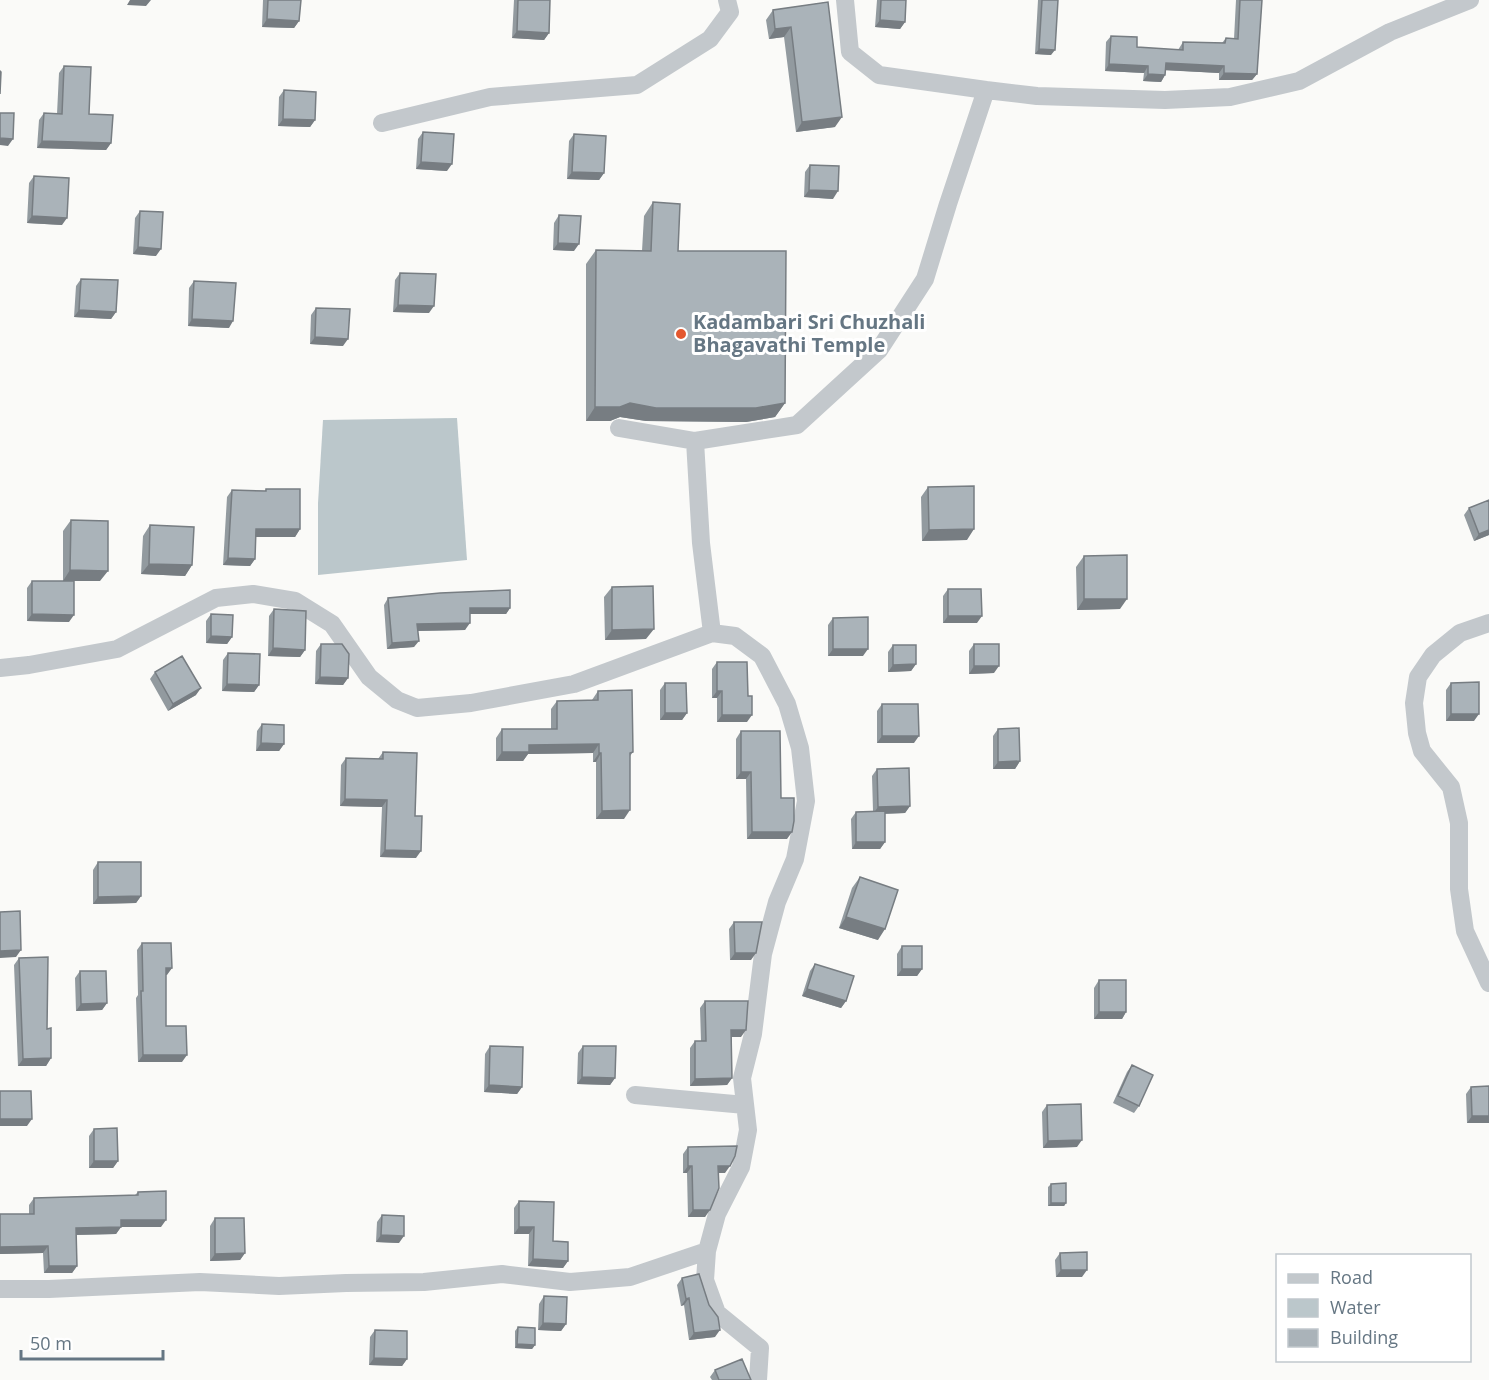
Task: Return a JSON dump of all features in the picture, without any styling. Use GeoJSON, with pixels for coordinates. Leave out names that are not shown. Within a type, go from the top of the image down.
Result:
{"type":"FeatureCollection","features":[{"type":"Feature","properties":{"kind":"street"},"geometry":{"type":"LineString","coordinates":[[382,123],[490,97],[637,85],[710,39],[730,12],[727,0]]}},
{"type":"Feature","properties":{"kind":"street"},"geometry":{"type":"LineString","coordinates":[[845,0],[850,52],[879,75],[1037,96],[1153,99],[1230,97],[1299,81],[1390,32],[1470,0]]}},
{"type":"Feature","properties":{"kind":"street"},"geometry":{"type":"LineString","coordinates":[[619,428],[695,441],[797,424],[879,350],[926,279],[986,90]]}},
{"type":"Feature","properties":{"kind":"street"},"geometry":{"type":"LineString","coordinates":[[695,441],[701,543],[712,633]]}},
{"type":"Feature","properties":{"kind":"street"},"geometry":{"type":"LineString","coordinates":[[0,668],[117,649],[216,598],[253,594],[295,601],[332,624],[369,677],[397,700],[417,708],[471,703],[574,684],[712,633],[735,636],[762,656],[788,704],[800,748],[806,801],[795,859],[777,902],[763,954],[753,1034],[742,1078],[748,1130],[741,1167],[717,1214],[707,1251],[705,1280],[717,1313],[760,1348],[758,1380]]}},
{"type":"Feature","properties":{"kind":"street"},"geometry":{"type":"LineString","coordinates":[[1489,623],[1460,633],[1433,655],[1418,677],[1414,703],[1417,733],[1422,751],[1451,787],[1459,824],[1459,889],[1465,931],[1489,983]]}},
{"type":"Feature","properties":{"kind":"street"},"geometry":{"type":"LineString","coordinates":[[635,1095],[745,1105]]}},
{"type":"Feature","properties":{"kind":"street"},"geometry":{"type":"LineString","coordinates":[[0,1289],[200,1282],[279,1287],[424,1282],[502,1274],[570,1282],[630,1277],[707,1251]]}},
{"type":"Feature","properties":{"kind":"water"},"geometry":{"type":"Polygon","coordinates":[[[457,418],[467,560],[318,575],[318,503],[323,420],[457,418]]]}},
{"type":"Feature","properties":{"kind":"building"},"geometry":{"type":"Polygon","coordinates":[[[268,0],[301,0],[299,21],[267,19],[268,0]]]}},
{"type":"Feature","properties":{"kind":"building"},"geometry":{"type":"Polygon","coordinates":[[[518,0],[550,0],[549,33],[517,31],[518,0]]]}},
{"type":"Feature","properties":{"kind":"building"},"geometry":{"type":"Polygon","coordinates":[[[881,0],[906,0],[905,22],[880,20],[881,0]]]}},
{"type":"Feature","properties":{"kind":"building"},"geometry":{"type":"Polygon","coordinates":[[[1042,0],[1058,0],[1055,50],[1039,49],[1042,0]]]}},
{"type":"Feature","properties":{"kind":"building"},"geometry":{"type":"Polygon","coordinates":[[[1240,0],[1262,0],[1257,74],[1224,73],[1224,66],[1166,63],[1165,75],[1148,74],[1148,66],[1109,64],[1111,36],[1137,37],[1137,47],[1183,50],[1183,42],[1225,43],[1226,38],[1238,39],[1240,0]]]}},
{"type":"Feature","properties":{"kind":"building"},"geometry":{"type":"Polygon","coordinates":[[[828,2],[842,117],[802,122],[791,27],[775,29],[773,10],[828,2]]]}},
{"type":"Feature","properties":{"kind":"building"},"geometry":{"type":"Polygon","coordinates":[[[64,66],[91,67],[89,114],[113,115],[111,143],[42,141],[44,113],[62,114],[64,66]]]}},
{"type":"Feature","properties":{"kind":"building"},"geometry":{"type":"Polygon","coordinates":[[[284,90],[316,92],[315,120],[283,119],[284,90]]]}},
{"type":"Feature","properties":{"kind":"building"},"geometry":{"type":"Polygon","coordinates":[[[0,113],[14,113],[13,139],[0,138],[0,113]]]}},
{"type":"Feature","properties":{"kind":"building"},"geometry":{"type":"Polygon","coordinates":[[[423,132],[454,134],[452,164],[421,162],[423,132]]]}},
{"type":"Feature","properties":{"kind":"building"},"geometry":{"type":"Polygon","coordinates":[[[574,134],[606,136],[604,173],[572,172],[574,134]]]}},
{"type":"Feature","properties":{"kind":"building"},"geometry":{"type":"Polygon","coordinates":[[[810,165],[839,166],[838,191],[809,190],[810,165]]]}},
{"type":"Feature","properties":{"kind":"building"},"geometry":{"type":"Polygon","coordinates":[[[34,176],[69,178],[67,218],[32,216],[34,176]]]}},
{"type":"Feature","properties":{"kind":"building","name":"Kadambari Sri Chuzhali Bhagavathi Temple"},"geometry":{"type":"Polygon","coordinates":[[[653,202],[680,204],[678,251],[786,251],[785,403],[756,408],[656,408],[630,403],[620,407],[595,407],[596,250],[651,251],[653,202]]]}},
{"type":"Feature","properties":{"kind":"building"},"geometry":{"type":"Polygon","coordinates":[[[140,211],[163,212],[161,249],[138,247],[140,211]]]}},
{"type":"Feature","properties":{"kind":"building"},"geometry":{"type":"Polygon","coordinates":[[[559,215],[581,216],[579,244],[558,243],[559,215]]]}},
{"type":"Feature","properties":{"kind":"building"},"geometry":{"type":"Polygon","coordinates":[[[400,273],[436,274],[434,306],[398,305],[400,273]]]}},
{"type":"Feature","properties":{"kind":"building"},"geometry":{"type":"Polygon","coordinates":[[[81,279],[118,280],[116,312],[79,310],[81,279]]]}},
{"type":"Feature","properties":{"kind":"building"},"geometry":{"type":"Polygon","coordinates":[[[194,281],[236,283],[233,321],[192,319],[194,281]]]}},
{"type":"Feature","properties":{"kind":"building"},"geometry":{"type":"Polygon","coordinates":[[[316,308],[350,309],[348,339],[315,337],[316,308]]]}},
{"type":"Feature","properties":{"kind":"building"},"geometry":{"type":"Polygon","coordinates":[[[974,486],[974,529],[929,530],[928,487],[974,486]]]}},
{"type":"Feature","properties":{"kind":"building"},"geometry":{"type":"Polygon","coordinates":[[[266,489],[300,489],[300,529],[256,529],[255,559],[228,558],[232,490],[266,491],[266,489]]]}},
{"type":"Feature","properties":{"kind":"building"},"geometry":{"type":"Polygon","coordinates":[[[1489,500],[1489,530],[1479,534],[1469,508],[1489,500]]]}},
{"type":"Feature","properties":{"kind":"building"},"geometry":{"type":"Polygon","coordinates":[[[71,520],[108,521],[108,571],[70,570],[71,520]]]}},
{"type":"Feature","properties":{"kind":"building"},"geometry":{"type":"Polygon","coordinates":[[[150,525],[194,527],[192,565],[149,564],[150,525]]]}},
{"type":"Feature","properties":{"kind":"building"},"geometry":{"type":"Polygon","coordinates":[[[1127,555],[1127,599],[1084,599],[1084,556],[1127,555]]]}},
{"type":"Feature","properties":{"kind":"building"},"geometry":{"type":"Polygon","coordinates":[[[32,581],[74,581],[74,615],[32,614],[32,581]]]}},
{"type":"Feature","properties":{"kind":"building"},"geometry":{"type":"Polygon","coordinates":[[[653,586],[654,629],[612,630],[612,587],[653,586]]]}},
{"type":"Feature","properties":{"kind":"building"},"geometry":{"type":"Polygon","coordinates":[[[948,589],[981,589],[982,616],[948,616],[948,589]]]}},
{"type":"Feature","properties":{"kind":"building"},"geometry":{"type":"Polygon","coordinates":[[[510,590],[510,608],[470,608],[470,623],[417,624],[419,641],[392,643],[388,598],[510,590]]]}},
{"type":"Feature","properties":{"kind":"building"},"geometry":{"type":"Polygon","coordinates":[[[274,609],[306,611],[305,650],[273,648],[274,609]]]}},
{"type":"Feature","properties":{"kind":"building"},"geometry":{"type":"Polygon","coordinates":[[[211,614],[233,615],[232,637],[211,636],[211,614]]]}},
{"type":"Feature","properties":{"kind":"building"},"geometry":{"type":"Polygon","coordinates":[[[868,617],[868,649],[833,649],[833,618],[868,617]]]}},
{"type":"Feature","properties":{"kind":"building"},"geometry":{"type":"Polygon","coordinates":[[[321,644],[342,644],[349,654],[348,678],[320,677],[321,644]]]}},
{"type":"Feature","properties":{"kind":"building"},"geometry":{"type":"Polygon","coordinates":[[[974,644],[999,644],[999,666],[974,666],[974,644]]]}},
{"type":"Feature","properties":{"kind":"building"},"geometry":{"type":"Polygon","coordinates":[[[893,645],[916,645],[916,664],[893,665],[893,645]]]}},
{"type":"Feature","properties":{"kind":"building"},"geometry":{"type":"Polygon","coordinates":[[[228,653],[260,654],[259,685],[227,684],[228,653]]]}},
{"type":"Feature","properties":{"kind":"building"},"geometry":{"type":"Polygon","coordinates":[[[182,656],[201,688],[173,704],[155,672],[182,656]]]}},
{"type":"Feature","properties":{"kind":"building"},"geometry":{"type":"Polygon","coordinates":[[[717,662],[747,662],[748,696],[752,696],[752,715],[722,715],[722,691],[717,691],[717,662]]]}},
{"type":"Feature","properties":{"kind":"building"},"geometry":{"type":"Polygon","coordinates":[[[1479,682],[1479,714],[1451,714],[1451,683],[1479,682]]]}},
{"type":"Feature","properties":{"kind":"building"},"geometry":{"type":"Polygon","coordinates":[[[665,683],[686,683],[687,713],[665,713],[665,683]]]}},
{"type":"Feature","properties":{"kind":"building"},"geometry":{"type":"Polygon","coordinates":[[[632,690],[633,752],[630,753],[630,810],[602,811],[599,744],[529,745],[529,752],[502,752],[502,729],[557,729],[557,701],[598,700],[598,691],[632,690]]]}},
{"type":"Feature","properties":{"kind":"building"},"geometry":{"type":"Polygon","coordinates":[[[882,704],[918,704],[919,736],[882,736],[882,704]]]}},
{"type":"Feature","properties":{"kind":"building"},"geometry":{"type":"Polygon","coordinates":[[[262,724],[284,725],[284,744],[261,743],[262,724]]]}},
{"type":"Feature","properties":{"kind":"building"},"geometry":{"type":"Polygon","coordinates":[[[1019,728],[1020,761],[998,762],[998,729],[1019,728]]]}},
{"type":"Feature","properties":{"kind":"building"},"geometry":{"type":"Polygon","coordinates":[[[741,731],[780,731],[781,798],[794,798],[792,832],[752,832],[751,772],[741,772],[741,731]]]}},
{"type":"Feature","properties":{"kind":"building"},"geometry":{"type":"Polygon","coordinates":[[[383,752],[417,753],[415,816],[422,816],[421,851],[385,850],[387,800],[345,799],[346,758],[383,759],[383,752]]]}},
{"type":"Feature","properties":{"kind":"building"},"geometry":{"type":"Polygon","coordinates":[[[909,768],[910,806],[878,807],[877,769],[909,768]]]}},
{"type":"Feature","properties":{"kind":"building"},"geometry":{"type":"Polygon","coordinates":[[[885,811],[885,842],[856,842],[856,812],[885,811]]]}},
{"type":"Feature","properties":{"kind":"building"},"geometry":{"type":"Polygon","coordinates":[[[98,862],[141,862],[141,896],[98,897],[98,862]]]}},
{"type":"Feature","properties":{"kind":"building"},"geometry":{"type":"Polygon","coordinates":[[[860,877],[898,890],[885,929],[846,917],[860,877]]]}},
{"type":"Feature","properties":{"kind":"building"},"geometry":{"type":"Polygon","coordinates":[[[20,911],[21,950],[0,951],[0,912],[20,911]]]}},
{"type":"Feature","properties":{"kind":"building"},"geometry":{"type":"Polygon","coordinates":[[[734,922],[762,922],[756,953],[735,953],[734,922]]]}},
{"type":"Feature","properties":{"kind":"building"},"geometry":{"type":"Polygon","coordinates":[[[142,943],[171,943],[172,968],[166,968],[166,1026],[186,1026],[187,1055],[143,1055],[142,943]]]}},
{"type":"Feature","properties":{"kind":"building"},"geometry":{"type":"Polygon","coordinates":[[[902,946],[922,946],[922,969],[902,969],[902,946]]]}},
{"type":"Feature","properties":{"kind":"building"},"geometry":{"type":"Polygon","coordinates":[[[48,957],[47,1029],[51,1028],[51,1058],[23,1059],[19,958],[48,957]]]}},
{"type":"Feature","properties":{"kind":"building"},"geometry":{"type":"Polygon","coordinates":[[[815,964],[854,976],[846,1001],[807,989],[815,964]]]}},
{"type":"Feature","properties":{"kind":"building"},"geometry":{"type":"Polygon","coordinates":[[[80,971],[106,971],[107,1003],[81,1004],[80,971]]]}},
{"type":"Feature","properties":{"kind":"building"},"geometry":{"type":"Polygon","coordinates":[[[1099,980],[1126,980],[1126,1012],[1099,1012],[1099,980]]]}},
{"type":"Feature","properties":{"kind":"building"},"geometry":{"type":"Polygon","coordinates":[[[705,1001],[748,1001],[746,1030],[731,1030],[732,1078],[695,1079],[695,1041],[706,1041],[705,1001]]]}},
{"type":"Feature","properties":{"kind":"building"},"geometry":{"type":"Polygon","coordinates":[[[490,1046],[523,1047],[522,1087],[489,1085],[490,1046]]]}},
{"type":"Feature","properties":{"kind":"building"},"geometry":{"type":"Polygon","coordinates":[[[583,1046],[616,1046],[615,1078],[582,1077],[583,1046]]]}},
{"type":"Feature","properties":{"kind":"building"},"geometry":{"type":"Polygon","coordinates":[[[1132,1065],[1153,1075],[1139,1106],[1118,1096],[1132,1065]]]}},
{"type":"Feature","properties":{"kind":"building"},"geometry":{"type":"Polygon","coordinates":[[[1489,1086],[1489,1116],[1472,1116],[1471,1087],[1489,1086]]]}},
{"type":"Feature","properties":{"kind":"building"},"geometry":{"type":"Polygon","coordinates":[[[0,1091],[31,1091],[32,1119],[0,1119],[0,1091]]]}},
{"type":"Feature","properties":{"kind":"building"},"geometry":{"type":"Polygon","coordinates":[[[1081,1104],[1082,1140],[1048,1141],[1047,1105],[1081,1104]]]}},
{"type":"Feature","properties":{"kind":"building"},"geometry":{"type":"Polygon","coordinates":[[[117,1128],[118,1161],[94,1161],[94,1129],[117,1128]]]}},
{"type":"Feature","properties":{"kind":"building"},"geometry":{"type":"Polygon","coordinates":[[[737,1146],[730,1166],[718,1166],[719,1188],[710,1210],[693,1210],[692,1166],[688,1166],[688,1147],[737,1146]]]}},
{"type":"Feature","properties":{"kind":"building"},"geometry":{"type":"Polygon","coordinates":[[[1066,1183],[1066,1203],[1051,1203],[1051,1184],[1066,1183]]]}},
{"type":"Feature","properties":{"kind":"building"},"geometry":{"type":"Polygon","coordinates":[[[166,1191],[166,1220],[121,1220],[121,1227],[76,1228],[77,1266],[49,1266],[48,1246],[0,1247],[0,1214],[34,1214],[34,1198],[138,1195],[138,1192],[166,1191]]]}},
{"type":"Feature","properties":{"kind":"building"},"geometry":{"type":"Polygon","coordinates":[[[519,1201],[554,1202],[553,1241],[568,1242],[568,1261],[533,1259],[534,1227],[519,1227],[519,1201]]]}},
{"type":"Feature","properties":{"kind":"building"},"geometry":{"type":"Polygon","coordinates":[[[382,1215],[404,1216],[404,1236],[381,1235],[382,1215]]]}},
{"type":"Feature","properties":{"kind":"building"},"geometry":{"type":"Polygon","coordinates":[[[215,1218],[244,1218],[245,1253],[215,1254],[215,1218]]]}},
{"type":"Feature","properties":{"kind":"building"},"geometry":{"type":"Polygon","coordinates":[[[1087,1252],[1087,1270],[1061,1270],[1060,1253],[1087,1252]]]}},
{"type":"Feature","properties":{"kind":"building"},"geometry":{"type":"Polygon","coordinates":[[[699,1274],[709,1305],[718,1317],[720,1330],[694,1333],[689,1298],[686,1299],[682,1278],[699,1274]]]}},
{"type":"Feature","properties":{"kind":"building"},"geometry":{"type":"Polygon","coordinates":[[[544,1296],[567,1297],[566,1324],[543,1323],[544,1296]]]}},
{"type":"Feature","properties":{"kind":"building"},"geometry":{"type":"Polygon","coordinates":[[[518,1327],[535,1328],[535,1345],[517,1344],[518,1327]]]}},
{"type":"Feature","properties":{"kind":"building"},"geometry":{"type":"Polygon","coordinates":[[[375,1330],[407,1331],[407,1359],[374,1358],[375,1330]]]}},
{"type":"Feature","properties":{"kind":"building"},"geometry":{"type":"Polygon","coordinates":[[[742,1359],[751,1380],[719,1380],[715,1370],[742,1359]]]}},
{"type":"Feature","properties":{"kind":"place","name":"Kadambari Sri Chuzhali Bhagavathi Temple"},"geometry":{"type":"Point","coordinates":[681,334]}}]}
